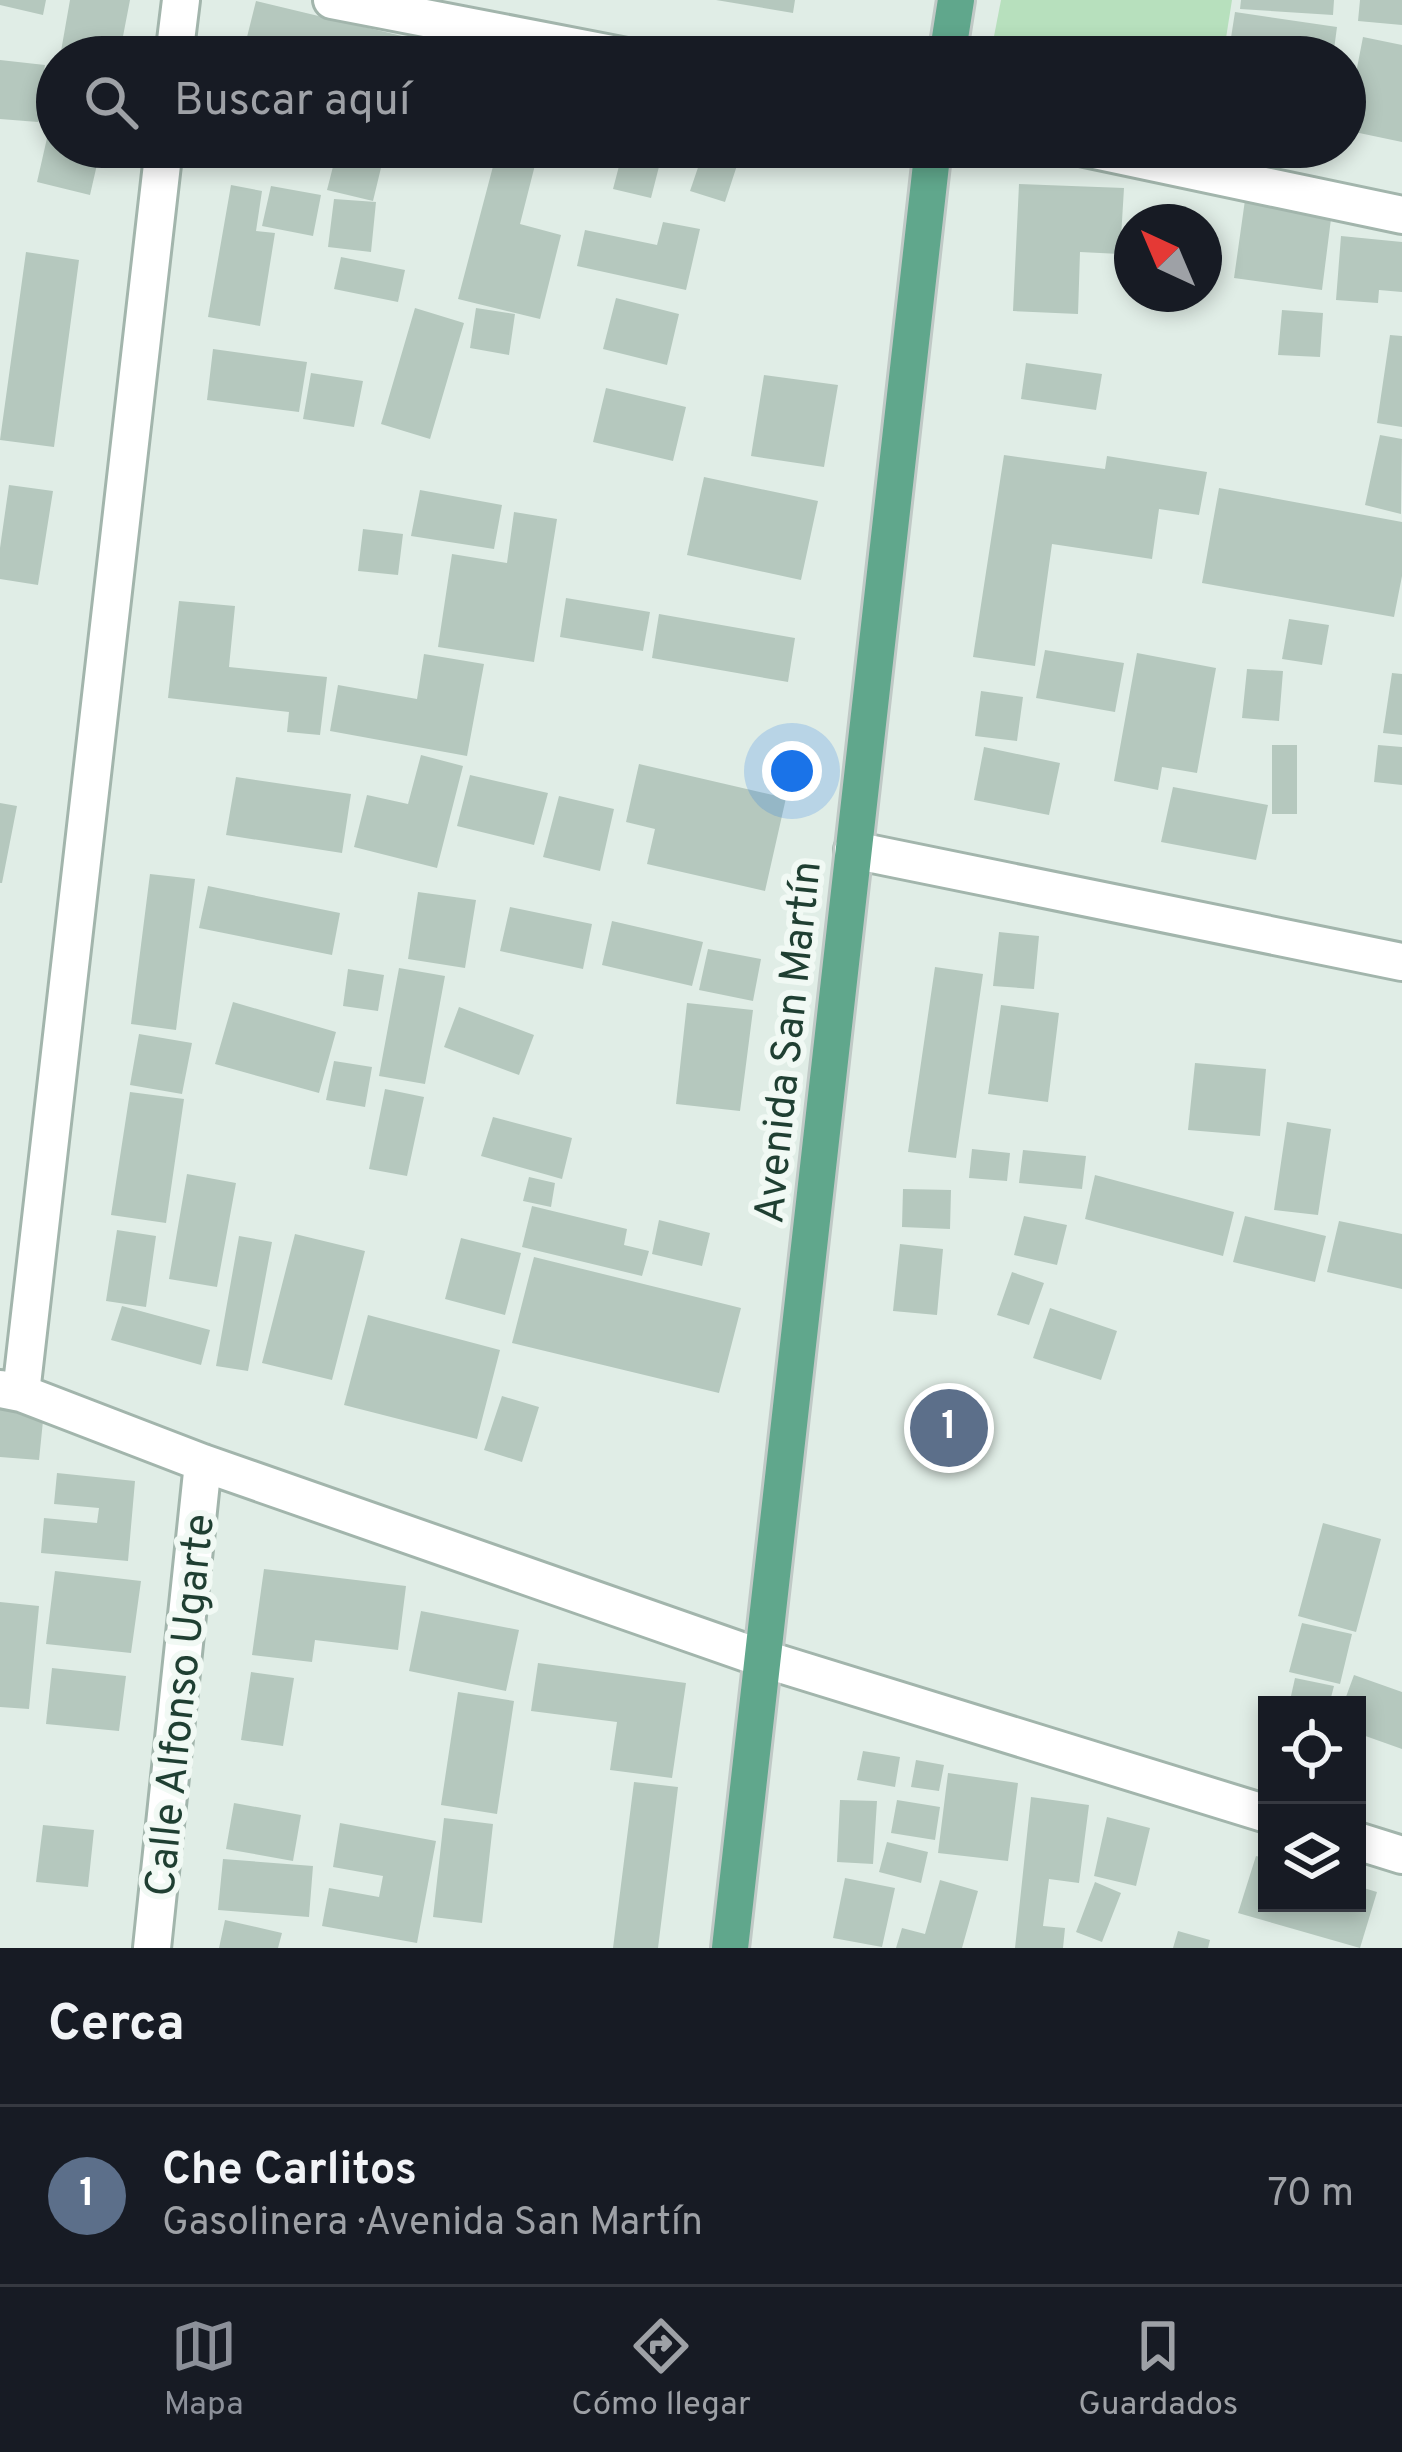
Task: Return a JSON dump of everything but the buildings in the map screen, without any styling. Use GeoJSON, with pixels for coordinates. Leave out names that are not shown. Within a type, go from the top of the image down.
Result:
{"type":"FeatureCollection","features":[{"type":"Feature","properties":{"kind":"main road"},"geometry":{"type":"LineString","coordinates":[[950,36],[956,0]]}},
{"type":"Feature","properties":{"kind":"main road","name":"Avenida San Martín"},"geometry":{"type":"LineString","coordinates":[[730,1948],[932,168]]}},
{"type":"Feature","properties":{"kind":"street"},"geometry":{"type":"LineString","coordinates":[[177,36],[181,0]]}},
{"type":"Feature","properties":{"kind":"street"},"geometry":{"type":"LineString","coordinates":[[332,0],[518,36]]}},
{"type":"Feature","properties":{"kind":"street"},"geometry":{"type":"LineString","coordinates":[[161,168],[11,1391],[761,1658],[1258,1811]]}},
{"type":"Feature","properties":{"kind":"street"},"geometry":{"type":"LineString","coordinates":[[1179,168],[1402,215]]}},
{"type":"Feature","properties":{"kind":"street"},"geometry":{"type":"LineString","coordinates":[[853,850],[1402,962]]}},
{"type":"Feature","properties":{"kind":"street","name":"Calle Alfonso Ugarte"},"geometry":{"type":"LineString","coordinates":[[152,1948],[203,1463]]}},
{"type":"Feature","properties":{"kind":"street"},"geometry":{"type":"LineString","coordinates":[[1366,1844],[1402,1855]]}},
{"type":"Feature","properties":{"kind":"green space"},"geometry":{"type":"Polygon","coordinates":[[[1001,0],[1232,0],[1226,36],[994,36],[1001,0]]]}},
{"type":"Feature","properties":{"kind":"place","name":"Che Carlitos"},"geometry":{"type":"Point","coordinates":[949,1428]}}]}
